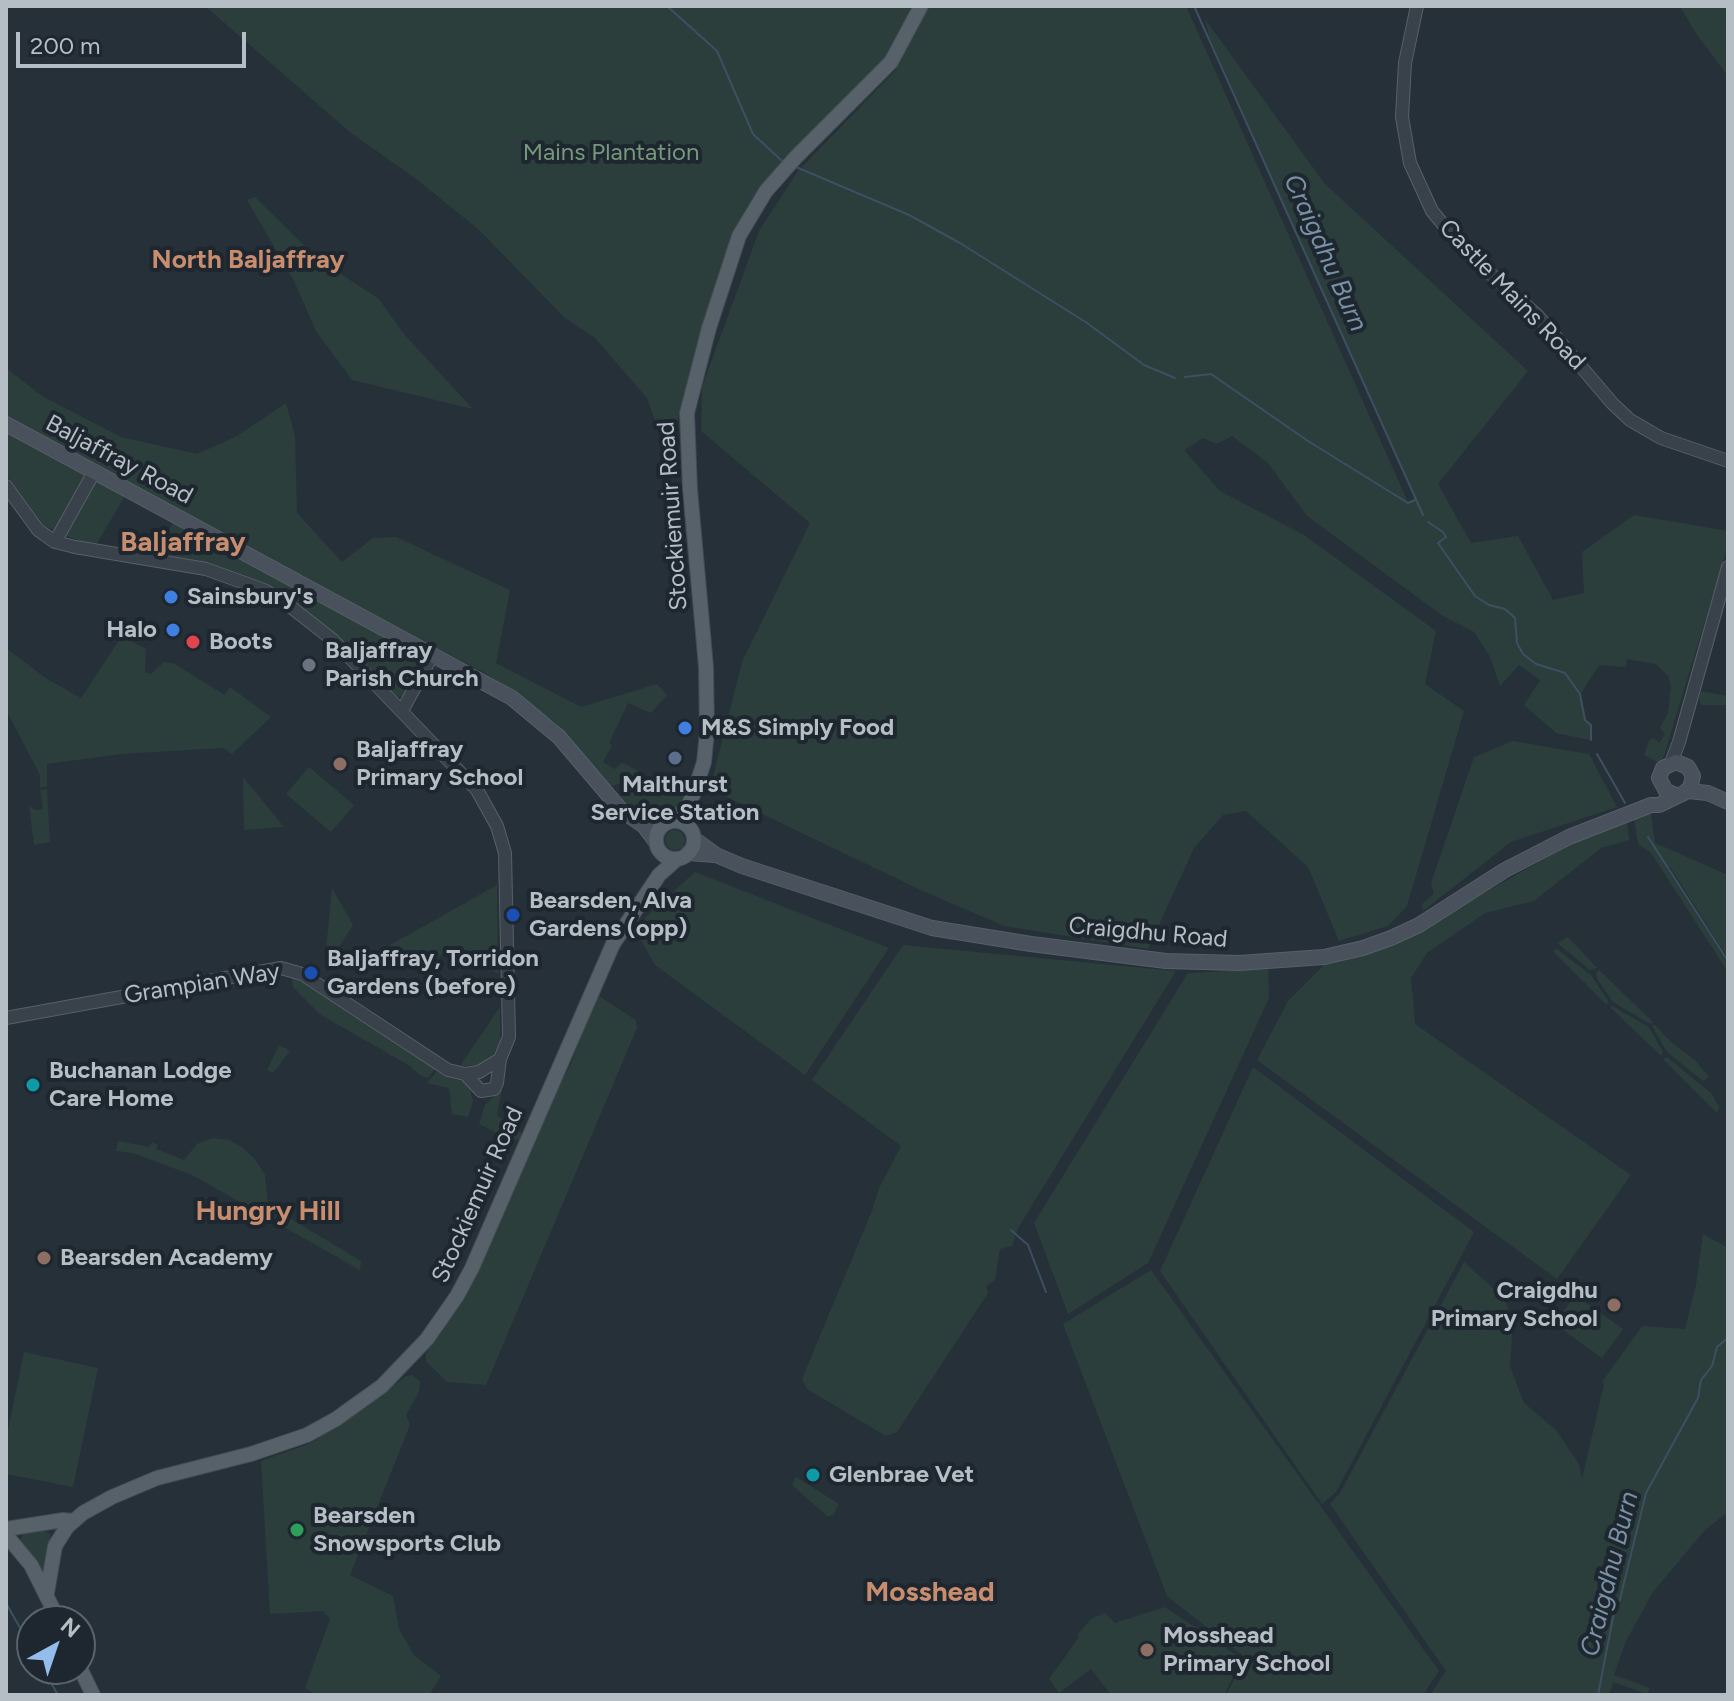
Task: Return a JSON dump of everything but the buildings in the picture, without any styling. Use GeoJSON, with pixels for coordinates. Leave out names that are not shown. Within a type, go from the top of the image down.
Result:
{"type":"FeatureCollection","features":[{"type":"Feature","properties":{"kind":"main road","name":"Stockiemuir Road"},"geometry":{"type":"LineString","coordinates":[[680,828],[704,762],[707,732],[706,667],[690,489],[687,413],[709,328],[739,236],[766,191],[891,62],[921,6]]}},
{"type":"Feature","properties":{"kind":"main road","name":"Baljaffray Road"},"geometry":{"type":"LineString","coordinates":[[6,424],[433,654],[529,710],[559,737],[621,810],[644,826],[658,847]]}},
{"type":"Feature","properties":{"kind":"main road"},"geometry":{"type":"LineString","coordinates":[[1651,805],[1662,787],[1659,778],[1661,771],[1683,767],[1682,793],[1662,787]]}},
{"type":"Feature","properties":{"kind":"main road","name":"Craigdhu Road"},"geometry":{"type":"LineString","coordinates":[[1683,767],[1708,793]]}},
{"type":"Feature","properties":{"kind":"main road","name":"Craigdhu Road"},"geometry":{"type":"LineString","coordinates":[[680,828],[716,855],[932,928],[1062,949],[1166,961],[1239,963],[1324,957],[1363,948],[1419,925],[1521,862],[1569,837],[1651,805],[1659,805],[1682,793],[1708,793],[1728,802]]}},
{"type":"Feature","properties":{"kind":"main road"},"geometry":{"type":"LineString","coordinates":[[644,826],[680,828]]}},
{"type":"Feature","properties":{"kind":"main road"},"geometry":{"type":"LineString","coordinates":[[659,875],[657,832],[680,828]]}},
{"type":"Feature","properties":{"kind":"main road"},"geometry":{"type":"LineString","coordinates":[[658,847],[670,858],[682,856],[680,828]]}},
{"type":"Feature","properties":{"kind":"main road","name":"Craigdhu Road"},"geometry":{"type":"LineString","coordinates":[[682,856],[716,855]]}},
{"type":"Feature","properties":{"kind":"main road","name":"Stockiemuir Road"},"geometry":{"type":"LineString","coordinates":[[73,1521],[112,1497],[157,1478],[260,1452],[307,1435],[356,1406],[409,1359],[444,1317],[472,1268],[613,944],[659,875],[682,856]]}},
{"type":"Feature","properties":{"kind":"main road"},"geometry":{"type":"LineString","coordinates":[[52,1605],[31,1565],[6,1532],[63,1520],[73,1521]]}},
{"type":"Feature","properties":{"kind":"main road"},"geometry":{"type":"LineString","coordinates":[[47,1593],[51,1556],[60,1537],[73,1521]]}},
{"type":"Feature","properties":{"kind":"street","name":"Castle Mains Road"},"geometry":{"type":"LineString","coordinates":[[1417,6],[1405,63],[1402,117],[1410,163],[1432,211],[1465,251],[1538,316],[1630,420],[1661,438],[1728,461]]}},
{"type":"Feature","properties":{"kind":"street"},"geometry":{"type":"LineString","coordinates":[[6,486],[38,530],[55,542],[94,472]]}},
{"type":"Feature","properties":{"kind":"street","name":"Grampian Way"},"geometry":{"type":"LineString","coordinates":[[6,1018],[281,968],[302,974],[448,1070],[480,1075],[500,1059],[509,1037],[506,864],[502,841],[477,790],[318,627],[264,590],[206,569],[55,542]]}},
{"type":"Feature","properties":{"kind":"street"},"geometry":{"type":"LineString","coordinates":[[1683,767],[1679,742],[1728,567]]}},
{"type":"Feature","properties":{"kind":"street"},"geometry":{"type":"LineString","coordinates":[[402,711],[433,654]]}},
{"type":"Feature","properties":{"kind":"green space","name":"Mains Plantation"},"geometry":{"type":"Polygon","coordinates":[[[205,6],[1186,6],[1408,502],[1415,498],[1209,36],[1205,19],[1325,184],[1528,371],[1438,484],[1471,543],[1518,536],[1553,600],[1584,593],[1582,552],[1634,515],[1728,531],[1728,545],[1663,759],[1659,763],[1644,755],[1649,741],[1653,738],[1659,743],[1665,734],[1660,728],[1668,713],[1671,686],[1668,676],[1656,664],[1627,659],[1626,667],[1599,665],[1580,695],[1586,720],[1591,725],[1591,740],[1556,733],[1524,705],[1540,680],[1519,665],[1500,686],[1490,657],[1474,632],[1443,616],[1307,516],[1268,463],[1232,436],[1217,444],[1203,438],[1184,450],[1220,491],[1304,535],[1436,631],[1425,684],[1464,711],[1407,906],[1388,926],[1339,941],[1308,867],[1246,811],[1223,815],[1194,848],[1148,949],[1004,926],[925,892],[710,789],[742,662],[810,523],[701,431],[702,387],[759,231],[798,171],[897,69],[888,60],[761,185],[743,220],[698,341],[674,434],[673,471],[647,398],[595,338],[564,317],[478,229],[415,178],[351,133],[205,6]]]}},
{"type":"Feature","properties":{"kind":"green space"},"geometry":{"type":"Polygon","coordinates":[[[1680,6],[1728,6],[1728,76],[1695,32],[1680,6]]]}},
{"type":"Feature","properties":{"kind":"green space"},"geometry":{"type":"Polygon","coordinates":[[[255,197],[318,259],[379,299],[403,333],[473,409],[352,380],[316,331],[294,281],[247,200],[255,197]]]}},
{"type":"Feature","properties":{"kind":"green space"},"geometry":{"type":"Polygon","coordinates":[[[6,368],[42,396],[121,437],[197,454],[237,436],[286,403],[295,436],[297,513],[342,562],[373,538],[396,537],[510,590],[496,663],[581,707],[657,684],[667,695],[651,713],[628,703],[603,762],[615,769],[621,763],[626,764],[638,771],[639,777],[612,786],[608,784],[555,722],[485,673],[333,594],[419,652],[424,663],[407,696],[395,697],[345,645],[293,602],[236,573],[156,554],[174,521],[125,496],[96,545],[43,525],[6,474],[6,368]]]}},
{"type":"Feature","properties":{"kind":"green space"},"geometry":{"type":"Polygon","coordinates":[[[122,636],[146,649],[145,672],[151,674],[164,662],[173,663],[225,695],[230,687],[271,717],[232,754],[223,748],[121,754],[47,764],[47,786],[40,788],[40,775],[6,710],[6,648],[47,679],[81,698],[122,636]]]}},
{"type":"Feature","properties":{"kind":"green space"},"geometry":{"type":"Polygon","coordinates":[[[1701,691],[1728,696],[1728,705],[1701,705],[1701,691]]]}},
{"type":"Feature","properties":{"kind":"green space"},"geometry":{"type":"Polygon","coordinates":[[[1513,741],[1589,754],[1617,807],[1511,842],[1423,911],[1422,904],[1434,894],[1431,883],[1474,757],[1513,741]]]}},
{"type":"Feature","properties":{"kind":"green space"},"geometry":{"type":"Polygon","coordinates":[[[309,767],[354,805],[331,832],[286,794],[309,767]]]}},
{"type":"Feature","properties":{"kind":"green space"},"geometry":{"type":"Polygon","coordinates":[[[243,777],[284,827],[244,830],[243,777]]]}},
{"type":"Feature","properties":{"kind":"green space"},"geometry":{"type":"Polygon","coordinates":[[[672,779],[684,794],[683,801],[671,817],[654,821],[639,816],[621,802],[624,792],[672,779]]]}},
{"type":"Feature","properties":{"kind":"green space"},"geometry":{"type":"Polygon","coordinates":[[[47,789],[50,842],[34,845],[29,806],[35,810],[43,809],[40,790],[47,789]]]}},
{"type":"Feature","properties":{"kind":"green space"},"geometry":{"type":"Polygon","coordinates":[[[1651,813],[1655,843],[1728,875],[1728,958],[1670,867],[1667,869],[1728,963],[1728,972],[1651,853],[1638,844],[1634,819],[1651,813]]]}},
{"type":"Feature","properties":{"kind":"green space"},"geometry":{"type":"Polygon","coordinates":[[[1627,822],[1629,840],[1601,848],[1534,901],[1485,913],[1427,953],[1411,978],[1415,1024],[1631,1175],[1557,1279],[1257,1060],[1288,1001],[1326,963],[1412,934],[1567,846],[1627,822]]]}},
{"type":"Feature","properties":{"kind":"green space"},"geometry":{"type":"Polygon","coordinates":[[[675,830],[682,833],[685,840],[682,847],[675,850],[668,847],[665,840],[668,833],[675,830]]]}},
{"type":"Feature","properties":{"kind":"green space"},"geometry":{"type":"Polygon","coordinates":[[[695,872],[889,948],[805,1075],[655,965],[638,935],[646,917],[695,872]]]}},
{"type":"Feature","properties":{"kind":"green space"},"geometry":{"type":"Polygon","coordinates":[[[497,885],[498,974],[454,946],[425,967],[390,945],[497,885]]]}},
{"type":"Feature","properties":{"kind":"green space"},"geometry":{"type":"Polygon","coordinates":[[[332,888],[353,925],[324,970],[332,888]]]}},
{"type":"Feature","properties":{"kind":"green space"},"geometry":{"type":"Polygon","coordinates":[[[1568,937],[1597,968],[1590,970],[1558,943],[1568,937]]]}},
{"type":"Feature","properties":{"kind":"green space"},"geometry":{"type":"Polygon","coordinates":[[[903,945],[1176,971],[1018,1228],[1012,1246],[1000,1249],[995,1280],[986,1286],[988,1293],[897,1432],[886,1436],[807,1389],[802,1379],[879,1188],[901,1146],[812,1080],[903,945]]]}},
{"type":"Feature","properties":{"kind":"green space"},"geometry":{"type":"Polygon","coordinates":[[[1557,949],[1591,975],[1608,1001],[1607,1005],[1553,951],[1557,949]]]}},
{"type":"Feature","properties":{"kind":"green space"},"geometry":{"type":"Polygon","coordinates":[[[1268,969],[1269,998],[1148,1263],[1068,1314],[1034,1223],[1188,973],[1268,969]]]}},
{"type":"Feature","properties":{"kind":"green space"},"geometry":{"type":"Polygon","coordinates":[[[1599,970],[1653,1022],[1650,1024],[1613,1002],[1597,979],[1599,970]]]}},
{"type":"Feature","properties":{"kind":"green space"},"geometry":{"type":"Polygon","coordinates":[[[291,975],[436,1068],[428,1078],[421,1076],[410,1066],[321,1015],[293,987],[291,975]]]}},
{"type":"Feature","properties":{"kind":"green space"},"geometry":{"type":"Polygon","coordinates":[[[596,994],[636,1020],[637,1028],[486,1385],[447,1382],[426,1361],[426,1353],[464,1300],[478,1271],[571,1064],[596,994]]]}},
{"type":"Feature","properties":{"kind":"green space"},"geometry":{"type":"Polygon","coordinates":[[[500,1007],[500,1041],[494,1053],[478,1065],[460,1066],[500,1007]]]}},
{"type":"Feature","properties":{"kind":"green space"},"geometry":{"type":"Polygon","coordinates":[[[1610,1007],[1649,1027],[1663,1052],[1661,1056],[1610,1007]]]}},
{"type":"Feature","properties":{"kind":"green space"},"geometry":{"type":"Polygon","coordinates":[[[1655,1025],[1696,1061],[1709,1077],[1703,1081],[1667,1052],[1652,1026],[1655,1025]]]}},
{"type":"Feature","properties":{"kind":"green space"},"geometry":{"type":"Polygon","coordinates":[[[279,1045],[290,1051],[273,1073],[267,1070],[279,1045]]]}},
{"type":"Feature","properties":{"kind":"green space"},"geometry":{"type":"Polygon","coordinates":[[[1667,1057],[1712,1094],[1719,1107],[1717,1113],[1663,1059],[1667,1057]]]}},
{"type":"Feature","properties":{"kind":"green space"},"geometry":{"type":"Polygon","coordinates":[[[1253,1067],[1474,1232],[1336,1492],[1322,1504],[1160,1271],[1253,1067]]]}},
{"type":"Feature","properties":{"kind":"green space"},"geometry":{"type":"Polygon","coordinates":[[[437,1071],[463,1081],[470,1089],[473,1101],[468,1117],[452,1114],[449,1088],[427,1083],[437,1071]]]}},
{"type":"Feature","properties":{"kind":"green space"},"geometry":{"type":"Polygon","coordinates":[[[502,1088],[497,1115],[523,1134],[520,1140],[507,1138],[479,1124],[485,1105],[502,1088]]]}},
{"type":"Feature","properties":{"kind":"green space"},"geometry":{"type":"Polygon","coordinates":[[[213,1138],[229,1140],[255,1159],[265,1175],[268,1205],[361,1261],[360,1270],[192,1175],[133,1153],[116,1151],[118,1141],[149,1147],[152,1142],[158,1145],[156,1149],[184,1160],[197,1144],[213,1138]]]}},
{"type":"Feature","properties":{"kind":"green space"},"geometry":{"type":"Polygon","coordinates":[[[1703,1234],[1728,1248],[1728,1512],[1705,1530],[1653,1592],[1626,1641],[1614,1675],[1650,1688],[1647,1694],[1613,1682],[1609,1695],[1430,1695],[1446,1671],[1330,1504],[1340,1493],[1464,1262],[1504,1298],[1513,1320],[1510,1366],[1524,1403],[1556,1430],[1579,1464],[1582,1479],[1602,1382],[1642,1326],[1685,1329],[1696,1285],[1703,1234]]]}},
{"type":"Feature","properties":{"kind":"green space"},"geometry":{"type":"Polygon","coordinates":[[[1151,1270],[1439,1671],[1423,1695],[1226,1695],[1246,1658],[1167,1596],[1063,1324],[1151,1270]]]}},
{"type":"Feature","properties":{"kind":"green space"},"geometry":{"type":"Polygon","coordinates":[[[1575,1295],[1623,1329],[1602,1358],[1555,1324],[1575,1295]]]}},
{"type":"Feature","properties":{"kind":"green space"},"geometry":{"type":"Polygon","coordinates":[[[24,1352],[98,1368],[73,1487],[6,1474],[6,1440],[24,1352]]]}},
{"type":"Feature","properties":{"kind":"green space"},"geometry":{"type":"Polygon","coordinates":[[[412,1375],[420,1381],[419,1392],[406,1415],[410,1425],[350,1575],[393,1596],[399,1629],[414,1655],[441,1676],[429,1695],[317,1695],[305,1688],[330,1619],[323,1611],[270,1614],[261,1461],[309,1444],[352,1417],[406,1376],[412,1375]]]}},
{"type":"Feature","properties":{"kind":"green space"},"geometry":{"type":"Polygon","coordinates":[[[796,1477],[839,1504],[833,1515],[827,1516],[792,1485],[796,1477]]]}},
{"type":"Feature","properties":{"kind":"green space"},"geometry":{"type":"Polygon","coordinates":[[[43,1529],[51,1538],[43,1571],[19,1542],[24,1533],[43,1529]]]}},
{"type":"Feature","properties":{"kind":"green space","name":"Mosshead Primary School"},"geometry":{"type":"Polygon","coordinates":[[[1165,1607],[1242,1659],[1224,1695],[1111,1695],[1091,1669],[1059,1693],[1049,1679],[1091,1619],[1105,1613],[1115,1623],[1165,1607]]]}},
{"type":"Feature","properties":{"kind":"waterway"},"geometry":{"type":"LineString","coordinates":[[667,6],[717,51],[753,134],[782,161]]}},
{"type":"Feature","properties":{"kind":"waterway","name":"Craigdhu Burn"},"geometry":{"type":"LineString","coordinates":[[1194,6],[1423,515]]}},
{"type":"Feature","properties":{"kind":"waterway"},"geometry":{"type":"LineString","coordinates":[[796,167],[909,215],[960,243],[1087,323],[1144,365],[1175,378]]}},
{"type":"Feature","properties":{"kind":"waterway"},"geometry":{"type":"LineString","coordinates":[[1185,377],[1211,374],[1308,441],[1408,503],[1415,500]]}},
{"type":"Feature","properties":{"kind":"waterway","name":"Craigdhu Burn"},"geometry":{"type":"LineString","coordinates":[[1428,522],[1443,532],[1446,537],[1438,543],[1475,596],[1489,605],[1505,609],[1515,618],[1517,643],[1523,654],[1536,664],[1565,673],[1580,694],[1585,720],[1591,725],[1591,740]]}},
{"type":"Feature","properties":{"kind":"waterway","name":"Craigdhu Burn"},"geometry":{"type":"LineString","coordinates":[[1597,754],[1625,803]]}},
{"type":"Feature","properties":{"kind":"waterway","name":"Craigdhu Burn"},"geometry":{"type":"LineString","coordinates":[[1648,837],[1728,961]]}},
{"type":"Feature","properties":{"kind":"waterway"},"geometry":{"type":"LineString","coordinates":[[1011,1230],[1028,1245],[1046,1292]]}},
{"type":"Feature","properties":{"kind":"waterway","name":"Craigdhu Burn"},"geometry":{"type":"LineString","coordinates":[[1728,1320],[1728,1326]]}},
{"type":"Feature","properties":{"kind":"waterway","name":"Craigdhu Burn"},"geometry":{"type":"LineString","coordinates":[[1598,1695],[1615,1607],[1620,1599],[1646,1493],[1698,1398],[1701,1380],[1712,1366],[1717,1347],[1728,1338]]}},
{"type":"Feature","properties":{"kind":"waterway"},"geometry":{"type":"LineString","coordinates":[[6,1603],[16,1621]]}},
{"type":"Feature","properties":{"kind":"waterway"},"geometry":{"type":"LineString","coordinates":[[52,1685],[58,1695]]}},
{"type":"Feature","properties":{"kind":"place","name":"Sainsbury's"},"geometry":{"type":"Point","coordinates":[171,597]}},
{"type":"Feature","properties":{"kind":"place","name":"Halo"},"geometry":{"type":"Point","coordinates":[173,630]}},
{"type":"Feature","properties":{"kind":"place","name":"Boots"},"geometry":{"type":"Point","coordinates":[193,642]}},
{"type":"Feature","properties":{"kind":"place","name":"Baljaffray Parish Church"},"geometry":{"type":"Point","coordinates":[309,665]}},
{"type":"Feature","properties":{"kind":"place","name":"M&S Simply Food"},"geometry":{"type":"Point","coordinates":[685,728]}},
{"type":"Feature","properties":{"kind":"place","name":"Malthurst Service Station"},"geometry":{"type":"Point","coordinates":[675,758]}},
{"type":"Feature","properties":{"kind":"place","name":"Baljaffray Primary School"},"geometry":{"type":"Point","coordinates":[340,764]}},
{"type":"Feature","properties":{"kind":"place","name":"Bearsden, Alva Gardens (opp)"},"geometry":{"type":"Point","coordinates":[513,915]}},
{"type":"Feature","properties":{"kind":"place","name":"Baljaffray, Torridon Gardens (before)"},"geometry":{"type":"Point","coordinates":[311,973]}},
{"type":"Feature","properties":{"kind":"place","name":"Buchanan Lodge Care Home"},"geometry":{"type":"Point","coordinates":[33,1085]}},
{"type":"Feature","properties":{"kind":"place","name":"Bearsden Academy"},"geometry":{"type":"Point","coordinates":[44,1258]}},
{"type":"Feature","properties":{"kind":"place","name":"Craigdhu Primary School"},"geometry":{"type":"Point","coordinates":[1614,1305]}},
{"type":"Feature","properties":{"kind":"place","name":"Glenbrae Vet"},"geometry":{"type":"Point","coordinates":[813,1475]}},
{"type":"Feature","properties":{"kind":"place","name":"Bearsden Snowsports Club"},"geometry":{"type":"Point","coordinates":[297,1530]}},
{"type":"Feature","properties":{"kind":"place","name":"Mosshead Primary School"},"geometry":{"type":"Point","coordinates":[1147,1650]}},
{"type":"Feature","properties":{"kind":"district","name":"North Baljaffray"},"geometry":{"type":"Point","coordinates":[248,260]}},
{"type":"Feature","properties":{"kind":"district","name":"Baljaffray"},"geometry":{"type":"Point","coordinates":[183,543]}},
{"type":"Feature","properties":{"kind":"district","name":"Hungry Hill"},"geometry":{"type":"Point","coordinates":[268,1212]}},
{"type":"Feature","properties":{"kind":"district","name":"Mosshead"},"geometry":{"type":"Point","coordinates":[930,1593]}}]}
